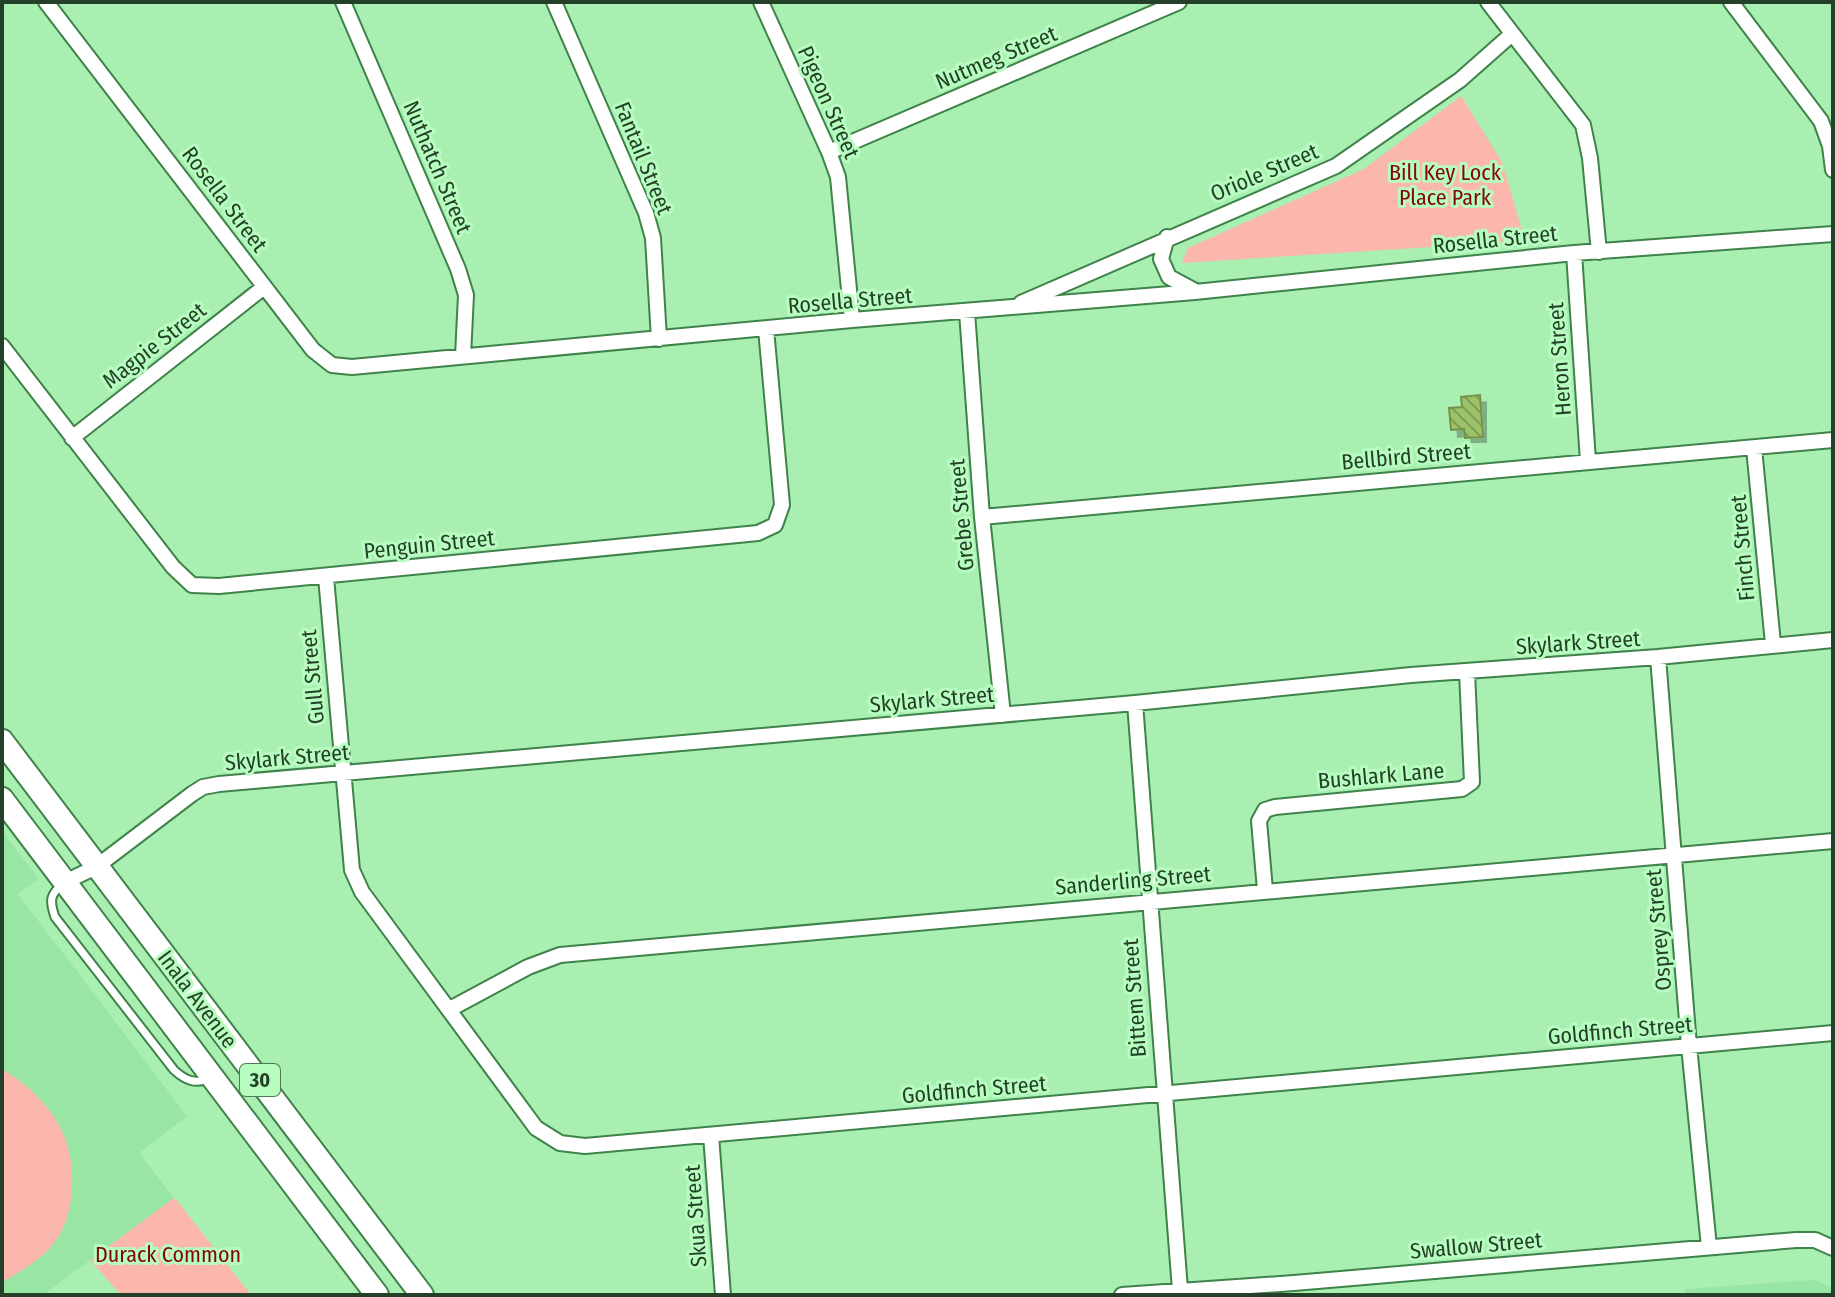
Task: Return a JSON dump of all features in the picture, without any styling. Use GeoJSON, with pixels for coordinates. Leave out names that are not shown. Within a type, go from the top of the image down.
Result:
{"type":"FeatureCollection","features":[{"type":"Feature","properties":{"kind":"main road","name":"Inala Avenue"},"geometry":{"type":"LineString","coordinates":[[2,741],[422,1295]]}},
{"type":"Feature","properties":{"kind":"main road","name":"Inala Avenue"},"geometry":{"type":"LineString","coordinates":[[2,799],[377,1295]]}},
{"type":"Feature","properties":{"kind":"street","name":"Rosella Street"},"geometry":{"type":"LineString","coordinates":[[46,2],[313,350],[332,365],[352,367],[852,320],[1195,292],[1574,253],[1833,234]]}},
{"type":"Feature","properties":{"kind":"street","name":"Nuthatch Street"},"geometry":{"type":"LineString","coordinates":[[343,2],[458,269],[466,295],[463,356]]}},
{"type":"Feature","properties":{"kind":"street","name":"Fantail Street"},"geometry":{"type":"LineString","coordinates":[[554,2],[646,213],[653,238],[659,339]]}},
{"type":"Feature","properties":{"kind":"street","name":"Pigeon Street"},"geometry":{"type":"LineString","coordinates":[[761,2],[838,177],[852,320]]}},
{"type":"Feature","properties":{"kind":"street","name":"Nutmeg Street"},"geometry":{"type":"LineString","coordinates":[[829,152],[1179,2]]}},
{"type":"Feature","properties":{"kind":"street"},"geometry":{"type":"LineString","coordinates":[[1488,2],[1583,125],[1590,158],[1599,252]]}},
{"type":"Feature","properties":{"kind":"street"},"geometry":{"type":"LineString","coordinates":[[1731,2],[1821,121],[1830,146],[1833,170]]}},
{"type":"Feature","properties":{"kind":"street","name":"Oriole Street"},"geometry":{"type":"LineString","coordinates":[[1009,308],[1336,166],[1460,80],[1512,34]]}},
{"type":"Feature","properties":{"kind":"street"},"geometry":{"type":"LineString","coordinates":[[1167,237],[1161,259],[1169,277],[1195,292]]}},
{"type":"Feature","properties":{"kind":"street","name":"Heron Street"},"geometry":{"type":"LineString","coordinates":[[1574,253],[1588,461]]}},
{"type":"Feature","properties":{"kind":"street","name":"Magpie Street"},"geometry":{"type":"LineString","coordinates":[[72,438],[264,287]]}},
{"type":"Feature","properties":{"kind":"street","name":"Grebe Street"},"geometry":{"type":"LineString","coordinates":[[967,312],[982,517],[1003,715]]}},
{"type":"Feature","properties":{"kind":"street","name":"Penguin Street"},"geometry":{"type":"LineString","coordinates":[[2,346],[173,567],[192,585],[219,586],[758,533],[775,525],[782,505],[766,329]]}},
{"type":"Feature","properties":{"kind":"street","name":"Bellbird Street"},"geometry":{"type":"LineString","coordinates":[[982,517],[1833,440]]}},
{"type":"Feature","properties":{"kind":"street","name":"Finch Street"},"geometry":{"type":"LineString","coordinates":[[1754,448],[1773,644]]}},
{"type":"Feature","properties":{"kind":"street","name":"Gull Street"},"geometry":{"type":"LineString","coordinates":[[326,577],[342,774]]}},
{"type":"Feature","properties":{"kind":"street","name":"Skylark Street"},"geometry":{"type":"LineString","coordinates":[[65,882],[96,867],[203,787],[1395,677],[1833,640]]}},
{"type":"Feature","properties":{"kind":"street","name":"Osprey Street"},"geometry":{"type":"LineString","coordinates":[[1658,657],[1689,1046],[1709,1247]]}},
{"type":"Feature","properties":{"kind":"street","name":"Bushlark Lane"},"geometry":{"type":"LineString","coordinates":[[1265,890],[1259,821],[1265,810],[1462,789],[1472,782],[1467,672]]}},
{"type":"Feature","properties":{"kind":"street","name":"Bittem Street"},"geometry":{"type":"LineString","coordinates":[[1135,703],[1180,1290]]}},
{"type":"Feature","properties":{"kind":"street","name":"Goldfinch Street"},"geometry":{"type":"LineString","coordinates":[[342,774],[352,870],[362,892],[536,1128],[560,1143],[585,1146],[1833,1033]]}},
{"type":"Feature","properties":{"kind":"street","name":"Sanderling Street"},"geometry":{"type":"LineString","coordinates":[[450,1009],[528,967],[560,955],[1833,841]]}},
{"type":"Feature","properties":{"kind":"street","name":"Skua Street"},"geometry":{"type":"LineString","coordinates":[[711,1135],[723,1295]]}},
{"type":"Feature","properties":{"kind":"street","name":"Swallow Street"},"geometry":{"type":"LineString","coordinates":[[1122,1295],[1796,1240],[1815,1240],[1833,1248]]}},
{"type":"Feature","properties":{"kind":"shaded area"},"geometry":{"type":"Polygon","coordinates":[[[2,831],[39,879],[18,894],[187,1116],[139,1153],[174,1198],[43,1295],[2,1295],[2,831]]]}},
{"type":"Feature","properties":{"kind":"shaded area"},"geometry":{"type":"Polygon","coordinates":[[[1814,1280],[1833,1288],[1833,1295],[1685,1295],[1685,1289],[1814,1280]]]}},
{"type":"Feature","properties":{"kind":"green space","name":"Bill Key Lock Place Park"},"geometry":{"type":"Polygon","coordinates":[[[1461,96],[1502,162],[1525,241],[1182,263],[1188,248],[1364,169],[1461,96]]]}},
{"type":"Feature","properties":{"kind":"green space"},"geometry":{"type":"Polygon","coordinates":[[[2,1069],[44,1103],[54,1117],[68,1147],[72,1183],[65,1224],[54,1244],[41,1257],[2,1282],[2,1069]]]}},
{"type":"Feature","properties":{"kind":"green space","name":"Durack Common"},"geometry":{"type":"Polygon","coordinates":[[[174,1198],[251,1295],[121,1295],[90,1260],[174,1198]]]}},
{"type":"Feature","properties":{"kind":"building"},"geometry":{"type":"Polygon","coordinates":[[[1480,395],[1483,437],[1465,438],[1464,429],[1451,430],[1449,408],[1462,407],[1461,397],[1480,395]]]}}]}
